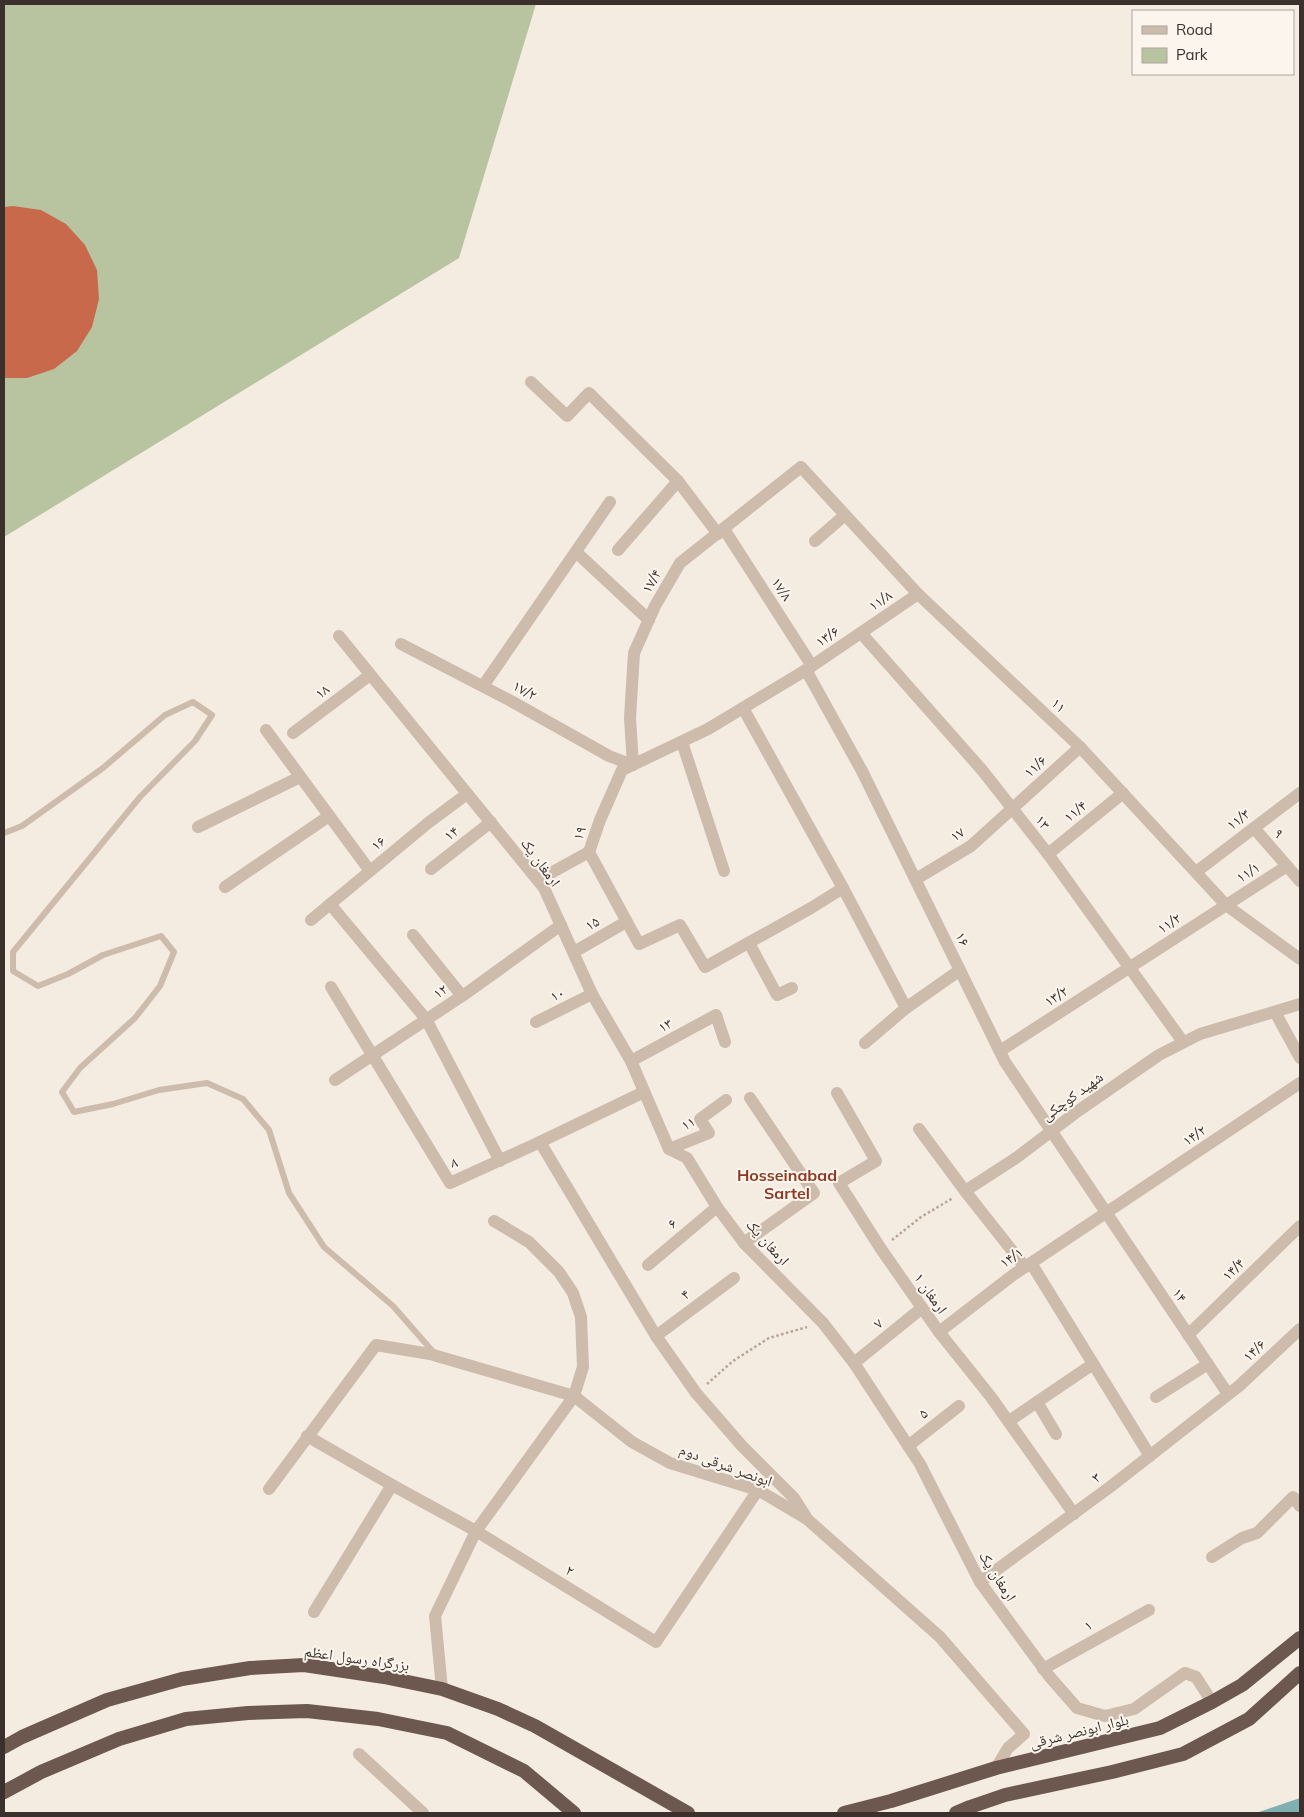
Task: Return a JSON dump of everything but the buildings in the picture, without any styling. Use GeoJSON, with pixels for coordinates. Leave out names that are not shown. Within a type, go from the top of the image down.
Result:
{"type":"FeatureCollection","features":[{"type":"Feature","properties":{"kind":"highway","name":"بلوار ابونصر شرقی"},"geometry":{"type":"LineString","coordinates":[[849,1813],[996,1768],[1160,1728],[1242,1685],[1300,1638]]}},
{"type":"Feature","properties":{"kind":"highway","name":"بزرگراه رسول اعظم"},"geometry":{"type":"LineString","coordinates":[[4,1747],[22,1737],[107,1700],[182,1679],[250,1668],[304,1665],[384,1677],[442,1689],[498,1708],[535,1726],[688,1813]]}},
{"type":"Feature","properties":{"kind":"highway"},"geometry":{"type":"LineString","coordinates":[[956,1813],[970,1806],[1005,1795],[1112,1772],[1183,1754],[1248,1720],[1300,1673]]}},
{"type":"Feature","properties":{"kind":"highway"},"geometry":{"type":"LineString","coordinates":[[4,1792],[41,1772],[119,1739],[186,1719],[248,1712],[307,1711],[378,1719],[447,1733],[524,1771],[574,1813]]}},
{"type":"Feature","properties":{"kind":"street","name":"۱۷/۸"},"geometry":{"type":"LineString","coordinates":[[531,382],[567,416],[590,393],[678,481],[721,532],[809,668]]}},
{"type":"Feature","properties":{"kind":"street","name":"۱۱"},"geometry":{"type":"LineString","coordinates":[[801,467],[918,594],[1080,747],[1226,905],[1300,960]]}},
{"type":"Feature","properties":{"kind":"street","name":"۱۷/۴"},"geometry":{"type":"LineString","coordinates":[[628,768],[634,653],[649,620],[680,563],[801,467]]}},
{"type":"Feature","properties":{"kind":"street"},"geometry":{"type":"LineString","coordinates":[[618,550],[678,481]]}},
{"type":"Feature","properties":{"kind":"street"},"geometry":{"type":"LineString","coordinates":[[483,686],[610,502]]}},
{"type":"Feature","properties":{"kind":"street"},"geometry":{"type":"LineString","coordinates":[[814,541],[845,515]]}},
{"type":"Feature","properties":{"kind":"street"},"geometry":{"type":"LineString","coordinates":[[576,552],[649,620]]}},
{"type":"Feature","properties":{"kind":"street","name":"۱۱/۸"},"geometry":{"type":"LineString","coordinates":[[861,633],[918,594]]}},
{"type":"Feature","properties":{"kind":"street","name":"۱۳/۶"},"geometry":{"type":"LineString","coordinates":[[628,768],[708,729],[809,668],[861,633]]}},
{"type":"Feature","properties":{"kind":"street","name":"۱۳"},"geometry":{"type":"LineString","coordinates":[[861,633],[982,770],[1048,854],[1184,1042]]}},
{"type":"Feature","properties":{"kind":"street","name":"ارمغان یک"},"geometry":{"type":"LineString","coordinates":[[339,636],[544,888],[592,994],[631,1061],[669,1149],[686,1158],[744,1243],[823,1323],[854,1363],[920,1464],[980,1582],[1043,1669],[1077,1708],[1105,1716],[1134,1709],[1185,1673],[1196,1677],[1212,1702]]}},
{"type":"Feature","properties":{"kind":"street","name":"۱۷/۲"},"geometry":{"type":"LineString","coordinates":[[401,644],[483,686],[628,768]]}},
{"type":"Feature","properties":{"kind":"street","name":"۱۶"},"geometry":{"type":"LineString","coordinates":[[809,668],[916,879],[1000,1051],[1106,1214]]}},
{"type":"Feature","properties":{"kind":"street","name":"۱۸"},"geometry":{"type":"LineString","coordinates":[[293,733],[370,675]]}},
{"type":"Feature","properties":{"kind":"street"},"geometry":{"type":"LineString","coordinates":[[743,708],[843,888],[906,1008]]}},
{"type":"Feature","properties":{"kind":"street"},"geometry":{"type":"LineString","coordinates":[[266,730],[370,871]]}},
{"type":"Feature","properties":{"kind":"street"},"geometry":{"type":"LineString","coordinates":[[682,742],[724,870]]}},
{"type":"Feature","properties":{"kind":"street","name":"۱۱/۶"},"geometry":{"type":"LineString","coordinates":[[1012,808],[1080,747]]}},
{"type":"Feature","properties":{"kind":"street","name":"۱۹"},"geometry":{"type":"LineString","coordinates":[[538,880],[589,852],[600,820],[628,768]]}},
{"type":"Feature","properties":{"kind":"street"},"geometry":{"type":"LineString","coordinates":[[198,827],[300,777]]}},
{"type":"Feature","properties":{"kind":"street","name":"۱۱/۴"},"geometry":{"type":"LineString","coordinates":[[1048,854],[1122,793]]}},
{"type":"Feature","properties":{"kind":"street","name":"۱۶"},"geometry":{"type":"LineString","coordinates":[[311,920],[428,823],[468,794]]}},
{"type":"Feature","properties":{"kind":"street","name":"۱۱/۳"},"geometry":{"type":"LineString","coordinates":[[1196,872],[1300,794]]}},
{"type":"Feature","properties":{"kind":"street","name":"۱۷"},"geometry":{"type":"LineString","coordinates":[[916,879],[972,846],[1012,808]]}},
{"type":"Feature","properties":{"kind":"street"},"geometry":{"type":"LineString","coordinates":[[225,887],[329,816]]}},
{"type":"Feature","properties":{"kind":"street","name":"۱۴"},"geometry":{"type":"LineString","coordinates":[[431,869],[490,822]]}},
{"type":"Feature","properties":{"kind":"street","name":"۹"},"geometry":{"type":"LineString","coordinates":[[1254,828],[1300,881]]}},
{"type":"Feature","properties":{"kind":"street"},"geometry":{"type":"LineString","coordinates":[[589,852],[639,944],[680,925],[705,968],[843,888]]}},
{"type":"Feature","properties":{"kind":"street","name":"۱۱/۱"},"geometry":{"type":"LineString","coordinates":[[1226,905],[1287,866]]}},
{"type":"Feature","properties":{"kind":"street"},"geometry":{"type":"LineString","coordinates":[[330,904],[426,1019],[500,1160]]}},
{"type":"Feature","properties":{"kind":"street","name":"۱۱/۲"},"geometry":{"type":"LineString","coordinates":[[1130,968],[1226,905]]}},
{"type":"Feature","properties":{"kind":"street","name":"۱۵"},"geometry":{"type":"LineString","coordinates":[[574,952],[626,922]]}},
{"type":"Feature","properties":{"kind":"street","name":"۱۲"},"geometry":{"type":"LineString","coordinates":[[335,1080],[462,996],[561,925]]}},
{"type":"Feature","properties":{"kind":"street"},"geometry":{"type":"LineString","coordinates":[[413,935],[462,996]]}},
{"type":"Feature","properties":{"kind":"street"},"geometry":{"type":"LineString","coordinates":[[749,943],[777,995],[792,988]]}},
{"type":"Feature","properties":{"kind":"street","name":"۱۳/۲"},"geometry":{"type":"LineString","coordinates":[[1000,1051],[1130,968]]}},
{"type":"Feature","properties":{"kind":"street"},"geometry":{"type":"LineString","coordinates":[[865,1043],[906,1008],[960,970]]}},
{"type":"Feature","properties":{"kind":"street","name":"۸"},"geometry":{"type":"LineString","coordinates":[[331,987],[450,1183],[644,1092]]}},
{"type":"Feature","properties":{"kind":"street","name":"۱۰"},"geometry":{"type":"LineString","coordinates":[[536,1022],[592,994]]}},
{"type":"Feature","properties":{"kind":"street","name":"شهید کوچکی"},"geometry":{"type":"LineString","coordinates":[[965,1191],[1016,1158],[1159,1055],[1200,1034],[1300,1004]]}},
{"type":"Feature","properties":{"kind":"street"},"geometry":{"type":"LineString","coordinates":[[1275,1012],[1300,1058]]}},
{"type":"Feature","properties":{"kind":"street","name":"۱۳"},"geometry":{"type":"LineString","coordinates":[[631,1061],[716,1015],[725,1042]]}},
{"type":"Feature","properties":{"kind":"street","name":"۱۴/۲"},"geometry":{"type":"LineString","coordinates":[[1106,1214],[1300,1083]]}},
{"type":"Feature","properties":{"kind":"street","name":"ارمغان ۱"},"geometry":{"type":"LineString","coordinates":[[838,1093],[876,1161],[839,1182],[881,1249],[922,1308],[991,1397],[1074,1514]]}},
{"type":"Feature","properties":{"kind":"street"},"geometry":{"type":"LineString","coordinates":[[744,1243],[814,1193],[750,1098]]}},
{"type":"Feature","properties":{"kind":"street","name":"۱۱"},"geometry":{"type":"LineString","coordinates":[[669,1149],[709,1133],[700,1119],[726,1100]]}},
{"type":"Feature","properties":{"kind":"street"},"geometry":{"type":"LineString","coordinates":[[919,1129],[965,1191],[1028,1265],[1150,1456]]}},
{"type":"Feature","properties":{"kind":"street"},"geometry":{"type":"LineString","coordinates":[[540,1142],[656,1336],[696,1393],[742,1446],[794,1498],[807,1519]]}},
{"type":"Feature","properties":{"kind":"street","name":"۶"},"geometry":{"type":"LineString","coordinates":[[648,1264],[717,1206]]}},
{"type":"Feature","properties":{"kind":"street","name":"۱۴"},"geometry":{"type":"LineString","coordinates":[[1106,1214],[1228,1394]]}},
{"type":"Feature","properties":{"kind":"street","name":"۱۴/۱"},"geometry":{"type":"LineString","coordinates":[[939,1332],[984,1296],[1106,1214]]}},
{"type":"Feature","properties":{"kind":"street"},"geometry":{"type":"LineString","coordinates":[[442,1689],[434,1616],[476,1531],[574,1396],[583,1367],[581,1317],[573,1293],[558,1272],[529,1242],[494,1221]]}},
{"type":"Feature","properties":{"kind":"street","name":"۱۴/۴"},"geometry":{"type":"LineString","coordinates":[[1188,1335],[1300,1226]]}},
{"type":"Feature","properties":{"kind":"street","name":"۴"},"geometry":{"type":"LineString","coordinates":[[656,1336],[734,1278]]}},
{"type":"Feature","properties":{"kind":"street","name":"۷"},"geometry":{"type":"LineString","coordinates":[[854,1363],[922,1308]]}},
{"type":"Feature","properties":{"kind":"street","name":"۱۴/۶"},"geometry":{"type":"LineString","coordinates":[[1228,1394],[1300,1329]]}},
{"type":"Feature","properties":{"kind":"street"},"geometry":{"type":"LineString","coordinates":[[269,1489],[376,1345],[438,1356],[574,1396]]}},
{"type":"Feature","properties":{"kind":"street"},"geometry":{"type":"LineString","coordinates":[[1008,1422],[1093,1364]]}},
{"type":"Feature","properties":{"kind":"street"},"geometry":{"type":"LineString","coordinates":[[1156,1396],[1208,1364]]}},
{"type":"Feature","properties":{"kind":"street","name":"۳"},"geometry":{"type":"LineString","coordinates":[[980,1582],[1074,1514],[1228,1394]]}},
{"type":"Feature","properties":{"kind":"street","name":"ابونصر شرقی دوم"},"geometry":{"type":"LineString","coordinates":[[574,1396],[632,1442],[670,1463],[758,1490],[807,1519],[940,1637],[1024,1734],[1008,1748],[996,1768]]}},
{"type":"Feature","properties":{"kind":"street"},"geometry":{"type":"LineString","coordinates":[[1036,1402],[1056,1434]]}},
{"type":"Feature","properties":{"kind":"street","name":"۵"},"geometry":{"type":"LineString","coordinates":[[908,1446],[958,1406]]}},
{"type":"Feature","properties":{"kind":"street","name":"۲"},"geometry":{"type":"LineString","coordinates":[[307,1436],[476,1531],[656,1642],[758,1490]]}},
{"type":"Feature","properties":{"kind":"street"},"geometry":{"type":"LineString","coordinates":[[314,1612],[392,1485]]}},
{"type":"Feature","properties":{"kind":"street"},"geometry":{"type":"LineString","coordinates":[[1212,1557],[1242,1538],[1257,1533],[1293,1497],[1300,1506]]}},
{"type":"Feature","properties":{"kind":"street","name":"۱"},"geometry":{"type":"LineString","coordinates":[[1043,1669],[1149,1610]]}},
{"type":"Feature","properties":{"kind":"street"},"geometry":{"type":"LineString","coordinates":[[358,1754],[424,1813]]}},
{"type":"Feature","properties":{"kind":"lane"},"geometry":{"type":"LineString","coordinates":[[4,833],[22,826],[103,768],[165,715],[193,702],[212,715],[195,741],[140,796],[14,952],[13,971],[38,986],[68,974],[104,955],[161,936],[174,952],[160,986],[135,1018],[80,1068],[62,1092],[74,1112],[113,1104],[160,1090],[207,1083],[243,1099],[269,1130],[289,1193],[324,1247],[393,1306],[438,1356]]}},
{"type":"Feature","properties":{"kind":"path"},"geometry":{"type":"LineString","coordinates":[[881,1249],[921,1217],[965,1191]]}},
{"type":"Feature","properties":{"kind":"path"},"geometry":{"type":"LineString","coordinates":[[696,1393],[733,1361],[769,1338],[823,1323]]}},
{"type":"Feature","properties":{"kind":"green space"},"geometry":{"type":"Polygon","coordinates":[[[4,4],[536,4],[459,258],[4,537],[4,4]]]}},
{"type":"Feature","properties":{"kind":"water"},"geometry":{"type":"Polygon","coordinates":[[[1300,1798],[1300,1813],[1256,1813],[1300,1798]]]}},
{"type":"Feature","properties":{"kind":"district","name":"Hosseinabad Sartel"},"geometry":{"type":"Point","coordinates":[787,1184]}}]}
